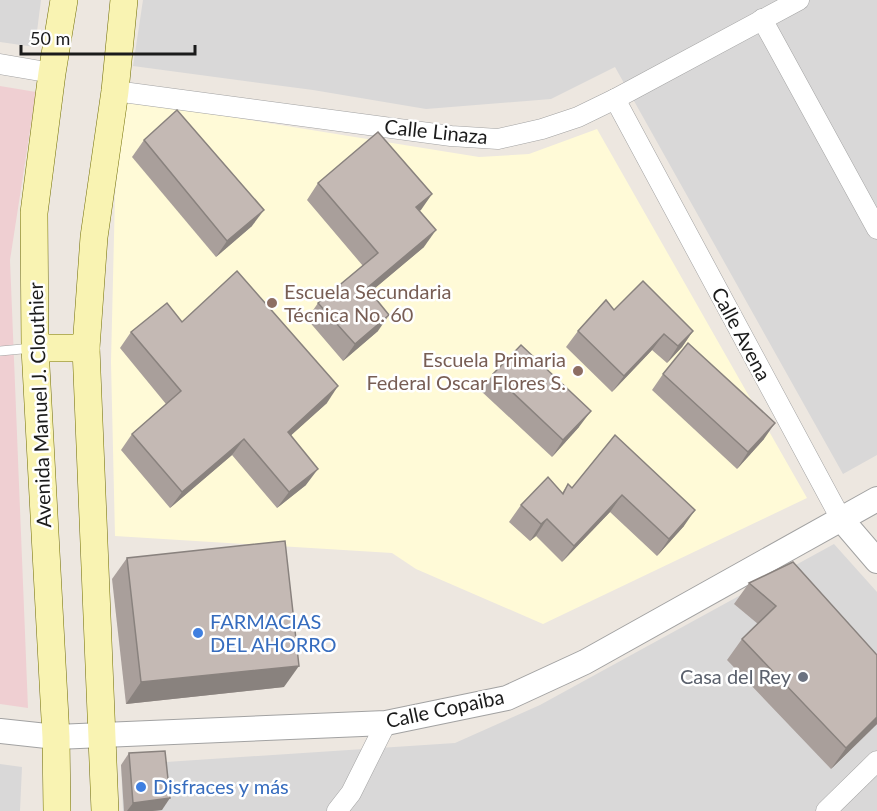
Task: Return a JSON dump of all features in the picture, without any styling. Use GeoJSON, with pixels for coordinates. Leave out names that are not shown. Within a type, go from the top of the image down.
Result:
{"type":"FeatureCollection","features":[{"type":"Feature","properties":{"kind":"main road","name":"Avenida Manuel J. Clouthier"},"geometry":{"type":"LineString","coordinates":[[57,811],[56,738],[35,348],[34,213],[64,0]]}},
{"type":"Feature","properties":{"kind":"main road"},"geometry":{"type":"LineString","coordinates":[[105,811],[86,348],[94,237],[115,91],[124,0]]}},
{"type":"Feature","properties":{"kind":"main road"},"geometry":{"type":"LineString","coordinates":[[35,348],[86,348]]}},
{"type":"Feature","properties":{"kind":"street","name":"Calle Linaza"},"geometry":{"type":"LineString","coordinates":[[115,91],[451,136],[498,139],[542,129],[578,117],[799,0]]}},
{"type":"Feature","properties":{"kind":"street"},"geometry":{"type":"LineString","coordinates":[[762,19],[877,229]]}},
{"type":"Feature","properties":{"kind":"street"},"geometry":{"type":"LineString","coordinates":[[0,64],[52,73]]}},
{"type":"Feature","properties":{"kind":"street","name":"Calle Avena"},"geometry":{"type":"LineString","coordinates":[[615,99],[841,519],[877,561]]}},
{"type":"Feature","properties":{"kind":"street","name":"Calle Copaiba"},"geometry":{"type":"LineString","coordinates":[[0,731],[56,738],[386,723],[507,698],[585,662],[877,499]]}},
{"type":"Feature","properties":{"kind":"street"},"geometry":{"type":"LineString","coordinates":[[337,811],[351,793],[386,723]]}},
{"type":"Feature","properties":{"kind":"street"},"geometry":{"type":"LineString","coordinates":[[826,811],[877,761]]}},
{"type":"Feature","properties":{"kind":"lane"},"geometry":{"type":"LineString","coordinates":[[0,351],[35,348]]}},
{"type":"Feature","properties":{"kind":"shaded area"},"geometry":{"type":"Polygon","coordinates":[[[0,0],[41,0],[35,47],[0,42],[0,0]]]}},
{"type":"Feature","properties":{"kind":"shaded area"},"geometry":{"type":"Polygon","coordinates":[[[143,0],[877,0],[877,455],[843,474],[615,67],[551,99],[426,109],[313,90],[133,66],[143,0]]]}},
{"type":"Feature","properties":{"kind":"shaded area"},"geometry":{"type":"Polygon","coordinates":[[[0,86],[36,92],[10,260],[28,708],[0,704],[0,86]]]}},
{"type":"Feature","properties":{"kind":"shaded area"},"geometry":{"type":"Polygon","coordinates":[[[125,100],[479,157],[529,154],[597,129],[807,498],[543,624],[416,569],[392,553],[115,536],[111,362],[115,195],[125,100]]]}},
{"type":"Feature","properties":{"kind":"shaded area"},"geometry":{"type":"Polygon","coordinates":[[[834,544],[877,592],[877,811],[123,811],[121,765],[455,743],[540,705],[834,544]]]}},
{"type":"Feature","properties":{"kind":"shaded area"},"geometry":{"type":"Polygon","coordinates":[[[0,764],[22,767],[20,811],[0,811],[0,764]]]}},
{"type":"Feature","properties":{"kind":"building"},"geometry":{"type":"Polygon","coordinates":[[[177,110],[264,210],[227,241],[144,140],[177,110]]]}},
{"type":"Feature","properties":{"kind":"building"},"geometry":{"type":"Polygon","coordinates":[[[378,132],[432,194],[416,207],[436,230],[367,288],[389,315],[355,344],[318,303],[378,253],[318,183],[378,132]]]}},
{"type":"Feature","properties":{"kind":"building"},"geometry":{"type":"Polygon","coordinates":[[[237,271],[338,386],[288,432],[318,469],[289,492],[244,439],[182,492],[132,434],[181,391],[131,332],[167,303],[182,322],[237,271]]]}},
{"type":"Feature","properties":{"kind":"building"},"geometry":{"type":"Polygon","coordinates":[[[643,281],[693,331],[678,346],[664,334],[624,376],[578,331],[606,300],[614,310],[643,281]]]}},
{"type":"Feature","properties":{"kind":"building"},"geometry":{"type":"Polygon","coordinates":[[[688,343],[775,423],[748,452],[663,374],[688,343]]]}},
{"type":"Feature","properties":{"kind":"building"},"geometry":{"type":"Polygon","coordinates":[[[521,345],[591,411],[563,440],[493,374],[521,345]]]}},
{"type":"Feature","properties":{"kind":"building"},"geometry":{"type":"Polygon","coordinates":[[[615,435],[695,510],[669,539],[622,495],[574,546],[547,519],[541,524],[521,505],[548,477],[563,494],[568,484],[572,488],[615,435]]]}},
{"type":"Feature","properties":{"kind":"building","name":"FARMACIAS DEL AHORRO"},"geometry":{"type":"Polygon","coordinates":[[[285,541],[299,666],[141,682],[127,558],[285,541]]]}},
{"type":"Feature","properties":{"kind":"building","name":"Casa del Rey"},"geometry":{"type":"Polygon","coordinates":[[[793,562],[877,655],[877,717],[846,748],[742,639],[776,606],[749,583],[793,562]]]}},
{"type":"Feature","properties":{"kind":"building"},"geometry":{"type":"Polygon","coordinates":[[[165,751],[170,798],[133,803],[129,753],[165,751]]]}},
{"type":"Feature","properties":{"kind":"place","name":"Escuela Secundaria Técnica No. 60"},"geometry":{"type":"Point","coordinates":[272,303]}},
{"type":"Feature","properties":{"kind":"place","name":"Escuela Primaria Federal Oscar Flores S."},"geometry":{"type":"Point","coordinates":[578,371]}},
{"type":"Feature","properties":{"kind":"place","name":"FARMACIAS DEL AHORRO"},"geometry":{"type":"Point","coordinates":[198,633]}},
{"type":"Feature","properties":{"kind":"place","name":"Casa del Rey"},"geometry":{"type":"Point","coordinates":[803,677]}},
{"type":"Feature","properties":{"kind":"place","name":"Disfraces y más"},"geometry":{"type":"Point","coordinates":[141,787]}}]}
